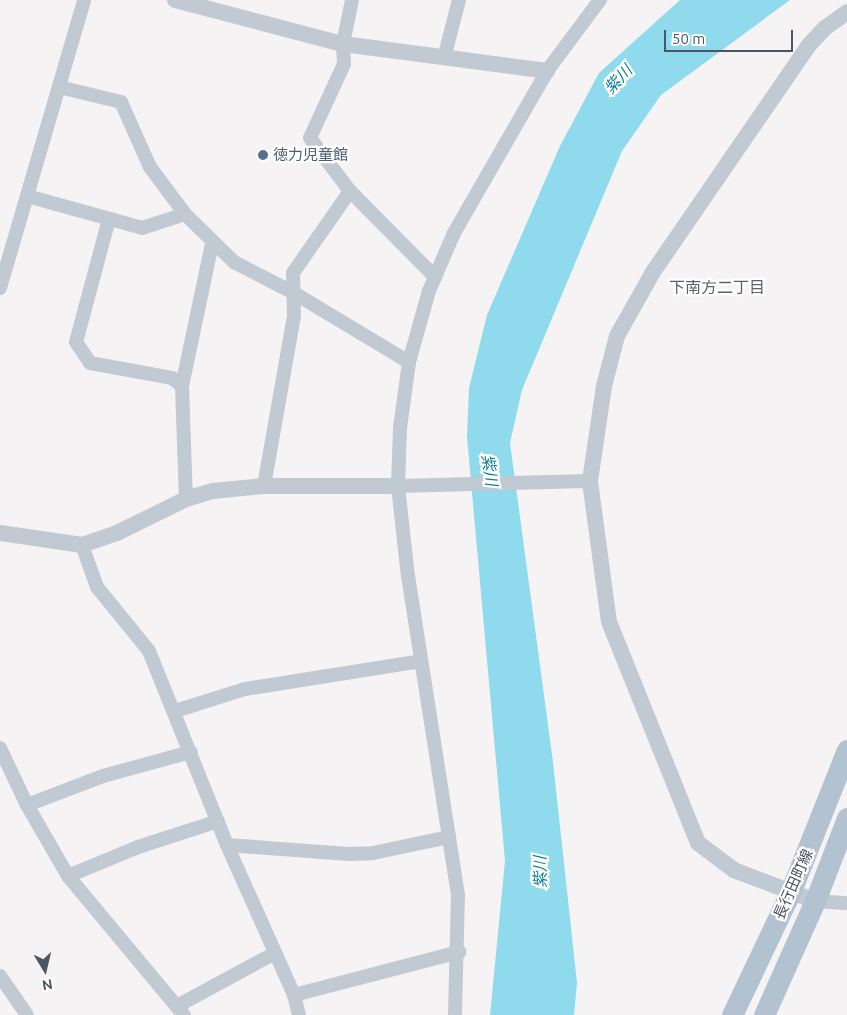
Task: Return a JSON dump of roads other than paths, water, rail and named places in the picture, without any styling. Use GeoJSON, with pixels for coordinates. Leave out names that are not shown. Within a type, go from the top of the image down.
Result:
{"type":"FeatureCollection","features":[{"type":"Feature","properties":{"kind":"main road","name":"長行田町線"},"geometry":{"type":"LineString","coordinates":[[732,1015],[790,893],[847,750]]}},
{"type":"Feature","properties":{"kind":"main road","name":"長行田町線"},"geometry":{"type":"LineString","coordinates":[[764,1015],[815,901],[847,818]]}},
{"type":"Feature","properties":{"kind":"street"},"geometry":{"type":"LineString","coordinates":[[0,288],[4,258],[27,196],[84,0]]}},
{"type":"Feature","properties":{"kind":"street"},"geometry":{"type":"LineString","coordinates":[[175,0],[343,44],[547,71]]}},
{"type":"Feature","properties":{"kind":"street"},"geometry":{"type":"LineString","coordinates":[[352,0],[343,44],[344,64],[310,138],[350,191],[435,277]]}},
{"type":"Feature","properties":{"kind":"street"},"geometry":{"type":"LineString","coordinates":[[444,58],[459,0]]}},
{"type":"Feature","properties":{"kind":"street"},"geometry":{"type":"LineString","coordinates":[[455,1015],[459,952],[458,895],[421,662],[398,486],[400,428],[409,362],[435,277],[454,233],[547,71],[600,0]]}},
{"type":"Feature","properties":{"kind":"street"},"geometry":{"type":"LineString","coordinates":[[847,12],[825,28],[809,45],[652,272],[617,336],[604,386],[590,482],[609,622],[689,825],[698,843],[715,859],[790,893],[815,901],[847,903]]}},
{"type":"Feature","properties":{"kind":"street"},"geometry":{"type":"LineString","coordinates":[[59,87],[121,102],[150,167],[185,214],[212,244],[234,262],[294,293],[409,362]]}},
{"type":"Feature","properties":{"kind":"street"},"geometry":{"type":"LineString","coordinates":[[264,486],[294,316],[293,273],[350,191]]}},
{"type":"Feature","properties":{"kind":"street"},"geometry":{"type":"LineString","coordinates":[[27,196],[142,228],[185,214]]}},
{"type":"Feature","properties":{"kind":"street"},"geometry":{"type":"LineString","coordinates":[[109,219],[76,342],[90,364],[172,378],[182,386]]}},
{"type":"Feature","properties":{"kind":"street"},"geometry":{"type":"LineString","coordinates":[[186,499],[182,386],[212,244]]}},
{"type":"Feature","properties":{"kind":"street"},"geometry":{"type":"LineString","coordinates":[[0,533],[82,545],[117,533],[186,499],[237,487],[398,486],[564,480],[590,482]]}},
{"type":"Feature","properties":{"kind":"street"},"geometry":{"type":"LineString","coordinates":[[82,545],[97,587],[149,651],[175,710],[227,844],[294,995],[299,1015]]}},
{"type":"Feature","properties":{"kind":"street"},"geometry":{"type":"LineString","coordinates":[[175,710],[245,689],[421,662]]}},
{"type":"Feature","properties":{"kind":"street"},"geometry":{"type":"LineString","coordinates":[[0,748],[27,805],[68,876],[180,1010],[275,953]]}},
{"type":"Feature","properties":{"kind":"street"},"geometry":{"type":"LineString","coordinates":[[27,805],[103,776],[191,752]]}},
{"type":"Feature","properties":{"kind":"street"},"geometry":{"type":"LineString","coordinates":[[68,876],[138,847],[218,821]]}},
{"type":"Feature","properties":{"kind":"street"},"geometry":{"type":"LineString","coordinates":[[227,844],[349,854],[373,853],[449,837]]}},
{"type":"Feature","properties":{"kind":"street"},"geometry":{"type":"LineString","coordinates":[[294,995],[459,952]]}},
{"type":"Feature","properties":{"kind":"street"},"geometry":{"type":"LineString","coordinates":[[0,976],[27,1015]]}},
{"type":"Feature","properties":{"kind":"water","name":"紫川"},"geometry":{"type":"Polygon","coordinates":[[[680,0],[790,0],[661,95],[622,151],[522,390],[510,443],[553,762],[577,983],[574,1015],[490,1015],[505,861],[467,437],[469,388],[487,315],[560,146],[599,73],[680,0]]]}},
{"type":"Feature","properties":{"kind":"place","name":"徳力児童館"},"geometry":{"type":"Point","coordinates":[263,155]}},
{"type":"Feature","properties":{"kind":"district","name":"下南方二丁目"},"geometry":{"type":"Point","coordinates":[717,287]}}]}
